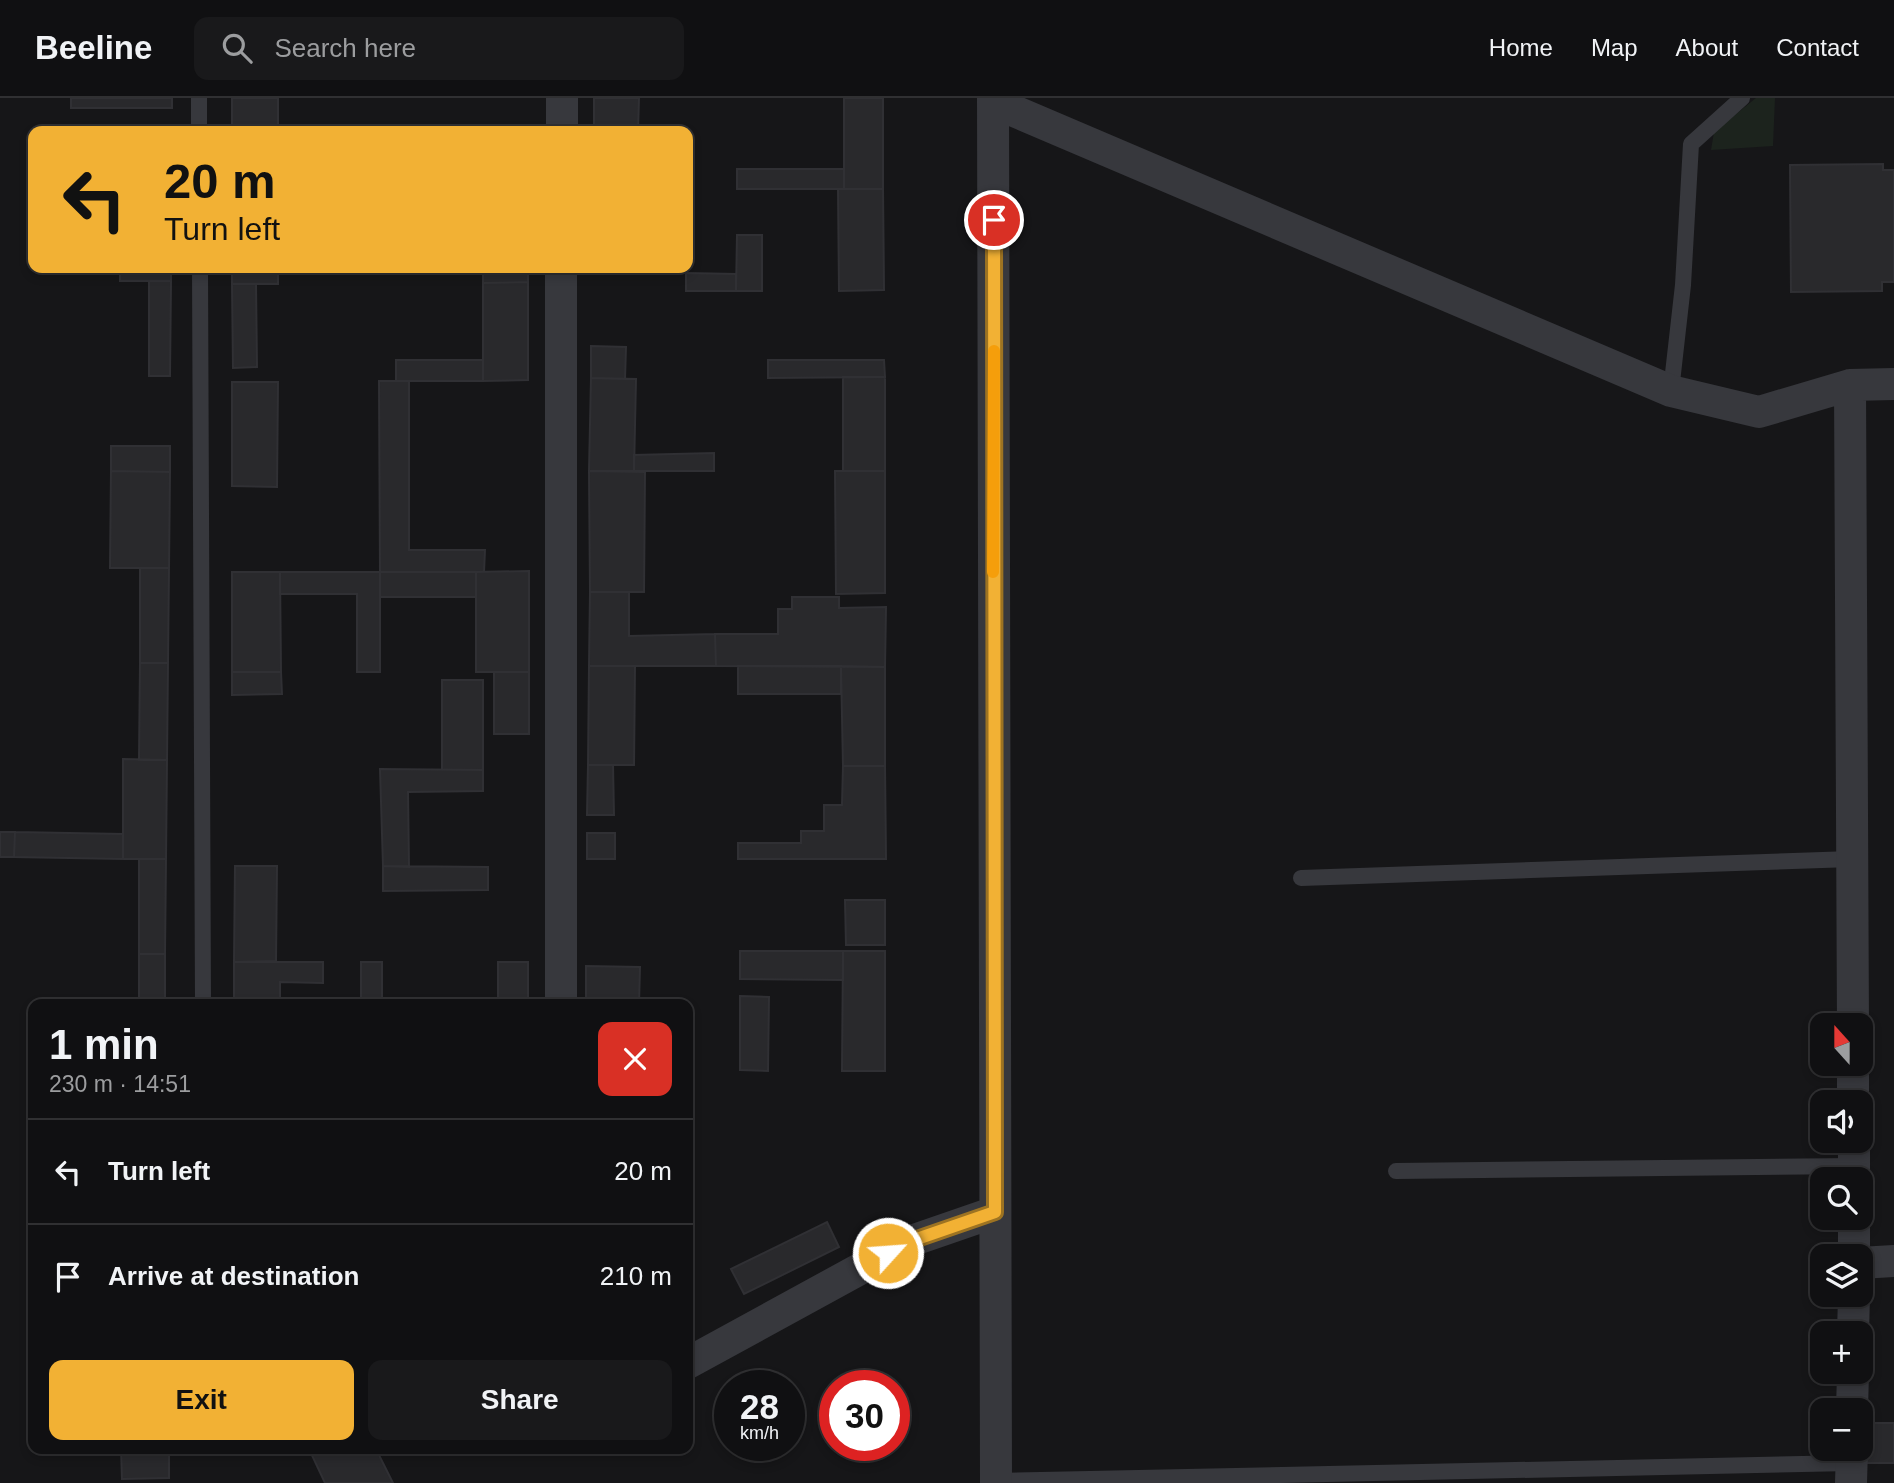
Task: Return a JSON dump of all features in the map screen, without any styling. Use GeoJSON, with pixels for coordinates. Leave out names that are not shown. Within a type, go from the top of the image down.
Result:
{"type":"FeatureCollection","features":[{"type":"Feature","properties":{"kind":"street"},"geometry":{"type":"LineString","coordinates":[[562,98],[562,126]]}},
{"type":"Feature","properties":{"kind":"street"},"geometry":{"type":"LineString","coordinates":[[996,1482],[993,100],[1671,391],[1759,412],[1850,385],[1894,384]]}},
{"type":"Feature","properties":{"kind":"street"},"geometry":{"type":"LineString","coordinates":[[561,273],[561,999]]}},
{"type":"Feature","properties":{"kind":"street"},"geometry":{"type":"LineString","coordinates":[[1850,385],[1853,1013]]}},
{"type":"Feature","properties":{"kind":"street"},"geometry":{"type":"LineString","coordinates":[[693,1360],[911,1241],[995,1212]]}},
{"type":"Feature","properties":{"kind":"street"},"geometry":{"type":"LineString","coordinates":[[1873,1262],[1894,1261]]}},
{"type":"Feature","properties":{"kind":"lane"},"geometry":{"type":"LineString","coordinates":[[199,98],[199,126]]}},
{"type":"Feature","properties":{"kind":"lane"},"geometry":{"type":"LineString","coordinates":[[1671,391],[1683,285],[1691,144],[1742,98]]}},
{"type":"Feature","properties":{"kind":"lane"},"geometry":{"type":"LineString","coordinates":[[200,273],[203,999]]}},
{"type":"Feature","properties":{"kind":"lane"},"geometry":{"type":"LineString","coordinates":[[1301,878],[1852,859]]}},
{"type":"Feature","properties":{"kind":"lane"},"geometry":{"type":"LineString","coordinates":[[1396,1171],[1854,1162]]}},
{"type":"Feature","properties":{"kind":"lane"},"geometry":{"type":"LineString","coordinates":[[996,1482],[1851,1465]]}},
{"type":"Feature","properties":{"kind":"shaded area"},"geometry":{"type":"Polygon","coordinates":[[[1756,98],[1775,98],[1773,146],[1711,150],[1714,132],[1756,98]]]}},
{"type":"Feature","properties":{"kind":"building"},"geometry":{"type":"Polygon","coordinates":[[[71,98],[172,98],[172,108],[71,108],[71,98]]]}},
{"type":"Feature","properties":{"kind":"building"},"geometry":{"type":"Polygon","coordinates":[[[232,98],[278,98],[278,126],[232,126],[232,98]]]}},
{"type":"Feature","properties":{"kind":"building"},"geometry":{"type":"Polygon","coordinates":[[[594,98],[639,98],[638,126],[594,126],[594,98]]]}},
{"type":"Feature","properties":{"kind":"building"},"geometry":{"type":"Polygon","coordinates":[[[844,98],[883,98],[883,189],[844,189],[844,98]]]}},
{"type":"Feature","properties":{"kind":"building"},"geometry":{"type":"Polygon","coordinates":[[[1883,164],[1883,170],[1894,170],[1894,282],[1882,282],[1882,291],[1791,292],[1790,165],[1883,164]]]}},
{"type":"Feature","properties":{"kind":"building"},"geometry":{"type":"Polygon","coordinates":[[[737,169],[844,169],[844,189],[737,189],[737,169]]]}},
{"type":"Feature","properties":{"kind":"building"},"geometry":{"type":"Polygon","coordinates":[[[838,189],[883,189],[884,290],[839,291],[838,189]]]}},
{"type":"Feature","properties":{"kind":"building"},"geometry":{"type":"Polygon","coordinates":[[[737,235],[762,235],[762,291],[736,291],[737,235]]]}},
{"type":"Feature","properties":{"kind":"building"},"geometry":{"type":"Polygon","coordinates":[[[120,273],[171,273],[171,281],[120,281],[120,273]]]}},
{"type":"Feature","properties":{"kind":"building"},"geometry":{"type":"Polygon","coordinates":[[[232,273],[278,273],[278,284],[232,284],[232,273]]]}},
{"type":"Feature","properties":{"kind":"building"},"geometry":{"type":"Polygon","coordinates":[[[483,273],[528,273],[528,282],[483,283],[483,273]]]}},
{"type":"Feature","properties":{"kind":"building"},"geometry":{"type":"Polygon","coordinates":[[[686,273],[736,274],[736,291],[686,291],[686,273]]]}},
{"type":"Feature","properties":{"kind":"building"},"geometry":{"type":"Polygon","coordinates":[[[149,281],[171,281],[170,376],[149,376],[149,281]]]}},
{"type":"Feature","properties":{"kind":"building"},"geometry":{"type":"Polygon","coordinates":[[[528,282],[528,380],[483,381],[483,283],[528,282]]]}},
{"type":"Feature","properties":{"kind":"building"},"geometry":{"type":"Polygon","coordinates":[[[232,284],[256,284],[257,367],[233,368],[232,284]]]}},
{"type":"Feature","properties":{"kind":"building"},"geometry":{"type":"Polygon","coordinates":[[[591,346],[626,347],[625,379],[591,378],[591,346]]]}},
{"type":"Feature","properties":{"kind":"building"},"geometry":{"type":"Polygon","coordinates":[[[396,360],[483,360],[483,381],[396,381],[396,360]]]}},
{"type":"Feature","properties":{"kind":"building"},"geometry":{"type":"Polygon","coordinates":[[[768,360],[884,360],[885,377],[768,378],[768,360]]]}},
{"type":"Feature","properties":{"kind":"building"},"geometry":{"type":"Polygon","coordinates":[[[843,377],[885,377],[885,471],[843,471],[843,377]]]}},
{"type":"Feature","properties":{"kind":"building"},"geometry":{"type":"Polygon","coordinates":[[[591,378],[636,379],[634,471],[589,471],[591,378]]]}},
{"type":"Feature","properties":{"kind":"building"},"geometry":{"type":"Polygon","coordinates":[[[379,381],[409,381],[409,550],[485,550],[484,572],[380,572],[379,381]]]}},
{"type":"Feature","properties":{"kind":"building"},"geometry":{"type":"Polygon","coordinates":[[[232,382],[278,382],[277,487],[232,486],[232,382]]]}},
{"type":"Feature","properties":{"kind":"building"},"geometry":{"type":"Polygon","coordinates":[[[111,446],[170,446],[170,472],[111,471],[111,446]]]}},
{"type":"Feature","properties":{"kind":"building"},"geometry":{"type":"Polygon","coordinates":[[[714,453],[714,471],[634,471],[634,455],[714,453]]]}},
{"type":"Feature","properties":{"kind":"building"},"geometry":{"type":"Polygon","coordinates":[[[111,471],[170,472],[169,568],[110,568],[111,471]]]}},
{"type":"Feature","properties":{"kind":"building"},"geometry":{"type":"Polygon","coordinates":[[[589,471],[645,472],[644,592],[590,592],[589,471]]]}},
{"type":"Feature","properties":{"kind":"building"},"geometry":{"type":"Polygon","coordinates":[[[835,471],[885,471],[885,593],[836,594],[835,471]]]}},
{"type":"Feature","properties":{"kind":"building"},"geometry":{"type":"Polygon","coordinates":[[[140,568],[169,568],[168,663],[140,663],[140,568]]]}},
{"type":"Feature","properties":{"kind":"building"},"geometry":{"type":"Polygon","coordinates":[[[529,571],[529,672],[476,672],[476,572],[529,571]]]}},
{"type":"Feature","properties":{"kind":"building"},"geometry":{"type":"Polygon","coordinates":[[[232,572],[280,572],[281,672],[232,672],[232,572]]]}},
{"type":"Feature","properties":{"kind":"building"},"geometry":{"type":"Polygon","coordinates":[[[280,572],[380,572],[380,672],[357,672],[357,594],[280,594],[280,572]]]}},
{"type":"Feature","properties":{"kind":"building"},"geometry":{"type":"Polygon","coordinates":[[[380,572],[476,572],[476,597],[380,597],[380,572]]]}},
{"type":"Feature","properties":{"kind":"building"},"geometry":{"type":"Polygon","coordinates":[[[590,592],[629,592],[629,636],[715,634],[716,666],[589,666],[590,592]]]}},
{"type":"Feature","properties":{"kind":"building"},"geometry":{"type":"Polygon","coordinates":[[[792,597],[839,597],[839,608],[886,607],[885,667],[716,666],[715,634],[778,634],[778,609],[792,609],[792,597]]]}},
{"type":"Feature","properties":{"kind":"building"},"geometry":{"type":"Polygon","coordinates":[[[140,663],[168,663],[167,760],[139,760],[140,663]]]}},
{"type":"Feature","properties":{"kind":"building"},"geometry":{"type":"Polygon","coordinates":[[[589,666],[635,666],[634,765],[588,765],[589,666]]]}},
{"type":"Feature","properties":{"kind":"building"},"geometry":{"type":"Polygon","coordinates":[[[738,666],[841,666],[841,694],[738,694],[738,666]]]}},
{"type":"Feature","properties":{"kind":"building"},"geometry":{"type":"Polygon","coordinates":[[[841,666],[885,667],[885,766],[843,766],[841,666]]]}},
{"type":"Feature","properties":{"kind":"building"},"geometry":{"type":"Polygon","coordinates":[[[232,672],[281,672],[282,694],[232,695],[232,672]]]}},
{"type":"Feature","properties":{"kind":"building"},"geometry":{"type":"Polygon","coordinates":[[[494,672],[529,672],[529,734],[494,734],[494,672]]]}},
{"type":"Feature","properties":{"kind":"building"},"geometry":{"type":"Polygon","coordinates":[[[442,680],[483,680],[483,770],[442,770],[442,680]]]}},
{"type":"Feature","properties":{"kind":"building"},"geometry":{"type":"Polygon","coordinates":[[[123,759],[167,760],[166,859],[123,859],[123,759]]]}},
{"type":"Feature","properties":{"kind":"building"},"geometry":{"type":"Polygon","coordinates":[[[588,765],[613,765],[614,815],[587,815],[588,765]]]}},
{"type":"Feature","properties":{"kind":"building"},"geometry":{"type":"Polygon","coordinates":[[[843,766],[885,766],[886,859],[738,859],[738,843],[801,843],[801,831],[824,831],[824,805],[842,805],[843,766]]]}},
{"type":"Feature","properties":{"kind":"building"},"geometry":{"type":"Polygon","coordinates":[[[380,769],[483,770],[483,791],[408,792],[409,867],[383,866],[380,769]]]}},
{"type":"Feature","properties":{"kind":"building"},"geometry":{"type":"Polygon","coordinates":[[[0,832],[15,832],[14,857],[0,857],[0,832]]]}},
{"type":"Feature","properties":{"kind":"building"},"geometry":{"type":"Polygon","coordinates":[[[15,832],[123,834],[123,859],[14,857],[15,832]]]}},
{"type":"Feature","properties":{"kind":"building"},"geometry":{"type":"Polygon","coordinates":[[[587,833],[615,833],[615,859],[587,859],[587,833]]]}},
{"type":"Feature","properties":{"kind":"building"},"geometry":{"type":"Polygon","coordinates":[[[139,859],[166,859],[165,954],[139,954],[139,859]]]}},
{"type":"Feature","properties":{"kind":"building"},"geometry":{"type":"Polygon","coordinates":[[[235,866],[277,866],[276,961],[234,962],[235,866]]]}},
{"type":"Feature","properties":{"kind":"building"},"geometry":{"type":"Polygon","coordinates":[[[383,866],[488,867],[488,890],[383,891],[383,866]]]}},
{"type":"Feature","properties":{"kind":"building"},"geometry":{"type":"Polygon","coordinates":[[[845,900],[885,900],[885,945],[846,945],[845,900]]]}},
{"type":"Feature","properties":{"kind":"building"},"geometry":{"type":"Polygon","coordinates":[[[740,951],[843,951],[843,980],[740,979],[740,951]]]}},
{"type":"Feature","properties":{"kind":"building"},"geometry":{"type":"Polygon","coordinates":[[[843,951],[885,951],[885,1071],[842,1071],[843,951]]]}},
{"type":"Feature","properties":{"kind":"building"},"geometry":{"type":"Polygon","coordinates":[[[139,954],[165,954],[165,999],[139,999],[139,954]]]}},
{"type":"Feature","properties":{"kind":"building"},"geometry":{"type":"Polygon","coordinates":[[[234,962],[323,962],[323,983],[280,982],[280,999],[234,999],[234,962]]]}},
{"type":"Feature","properties":{"kind":"building"},"geometry":{"type":"Polygon","coordinates":[[[361,962],[382,962],[382,999],[361,999],[361,962]]]}},
{"type":"Feature","properties":{"kind":"building"},"geometry":{"type":"Polygon","coordinates":[[[498,962],[528,962],[528,999],[498,999],[498,962]]]}},
{"type":"Feature","properties":{"kind":"building"},"geometry":{"type":"Polygon","coordinates":[[[586,966],[640,967],[639,999],[586,999],[586,966]]]}},
{"type":"Feature","properties":{"kind":"building"},"geometry":{"type":"Polygon","coordinates":[[[740,996],[769,997],[768,1071],[740,1070],[740,996]]]}},
{"type":"Feature","properties":{"kind":"building"},"geometry":{"type":"Polygon","coordinates":[[[827,1222],[839,1247],[744,1294],[731,1269],[827,1222]]]}},
{"type":"Feature","properties":{"kind":"building"},"geometry":{"type":"Polygon","coordinates":[[[1873,1423],[1894,1423],[1894,1463],[1867,1463],[1873,1461],[1873,1423]]]}},
{"type":"Feature","properties":{"kind":"building"},"geometry":{"type":"Polygon","coordinates":[[[121,1454],[169,1454],[169,1478],[122,1479],[121,1454]]]}},
{"type":"Feature","properties":{"kind":"building"},"geometry":{"type":"Polygon","coordinates":[[[311,1454],[378,1454],[393,1483],[325,1483],[311,1454]]]}},
{"type":"Feature","properties":{"kind":"slow traffic"},"geometry":{"type":"LineString","coordinates":[[993,572],[994,351]]}},
{"type":"Feature","properties":{"kind":"route"},"geometry":{"type":"LineString","coordinates":[[888,1253],[911,1241],[995,1212],[994,220]]}}]}
